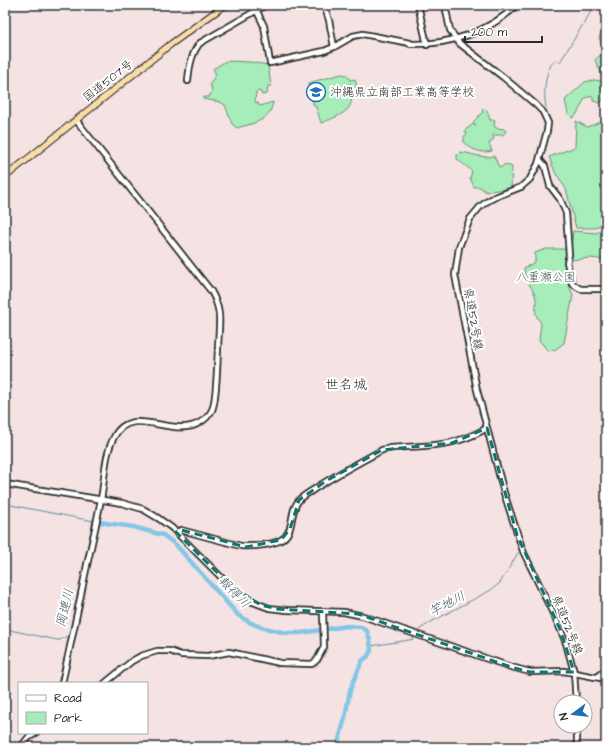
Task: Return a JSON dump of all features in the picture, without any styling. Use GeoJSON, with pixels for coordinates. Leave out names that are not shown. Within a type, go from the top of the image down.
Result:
{"type":"FeatureCollection","features":[{"type":"Feature","properties":{"kind":"highway","name":"国道507号"},"geometry":{"type":"LineString","coordinates":[[5,177],[190,30],[225,5]]}},
{"type":"Feature","properties":{"kind":"street"},"geometry":{"type":"LineString","coordinates":[[254,5],[258,11],[265,31],[270,63],[324,51],[353,36],[363,34],[427,45],[440,43],[491,26],[503,18],[517,5]]}},
{"type":"Feature","properties":{"kind":"street"},"geometry":{"type":"LineString","coordinates":[[188,82],[189,68],[194,52],[200,43],[258,11],[266,5]]}},
{"type":"Feature","properties":{"kind":"street"},"geometry":{"type":"LineString","coordinates":[[324,5],[329,20],[334,47]]}},
{"type":"Feature","properties":{"kind":"street"},"geometry":{"type":"LineString","coordinates":[[418,5],[427,45]]}},
{"type":"Feature","properties":{"kind":"street","name":"県道52号線"},"geometry":{"type":"LineString","coordinates":[[445,5],[450,30],[455,38],[464,48],[503,77],[543,112],[548,127],[540,160],[534,175],[524,185],[489,200],[474,213],[467,227],[458,254],[455,271],[470,359],[504,493],[517,535],[560,629],[574,672],[575,694]]}},
{"type":"Feature","properties":{"kind":"street"},"geometry":{"type":"LineString","coordinates":[[62,682],[101,500],[110,447],[116,432],[122,426],[138,421],[184,428],[205,420],[210,413],[213,404],[216,377],[219,313],[216,301],[211,291],[76,120]]}},
{"type":"Feature","properties":{"kind":"street"},"geometry":{"type":"LineString","coordinates":[[540,160],[545,166],[550,186],[560,199],[566,213],[569,255],[567,262],[572,283],[581,289],[606,289]]}},
{"type":"Feature","properties":{"kind":"street"},"geometry":{"type":"LineString","coordinates":[[176,532],[181,530],[241,546],[251,546],[277,541],[282,539],[288,532],[294,510],[299,500],[326,481],[382,450],[452,443],[487,428]]}},
{"type":"Feature","properties":{"kind":"street"},"geometry":{"type":"LineString","coordinates":[[5,484],[122,503],[143,509],[176,532],[232,587],[253,602],[269,608],[349,613],[363,616],[511,667],[534,672],[560,670],[606,679]]}},
{"type":"Feature","properties":{"kind":"street"},"geometry":{"type":"LineString","coordinates":[[106,682],[132,661],[141,656],[157,652],[170,651],[182,655],[208,656],[229,652],[280,663],[312,664],[317,660],[324,647],[324,612]]}},
{"type":"Feature","properties":{"kind":"street"},"geometry":{"type":"LineString","coordinates":[[598,677],[600,674],[606,672]]}},
{"type":"Feature","properties":{"kind":"street"},"geometry":{"type":"LineString","coordinates":[[21,747],[28,738],[34,734]]}},
{"type":"Feature","properties":{"kind":"street"},"geometry":{"type":"LineString","coordinates":[[576,734],[577,747]]}},
{"type":"Feature","properties":{"kind":"highlighted area"},"geometry":{"type":"Polygon","coordinates":[[[487,428],[517,535],[560,629],[574,672],[530,672],[511,667],[358,614],[277,609],[261,605],[232,587],[176,532],[181,530],[246,547],[281,540],[290,529],[299,500],[326,481],[382,450],[452,443],[487,428]]]}},
{"type":"Feature","properties":{"kind":"green space"},"geometry":{"type":"Polygon","coordinates":[[[606,28],[606,75],[602,75],[595,60],[605,51],[599,38],[602,31],[606,28]]]}},
{"type":"Feature","properties":{"kind":"green space"},"geometry":{"type":"Polygon","coordinates":[[[226,61],[251,62],[268,65],[271,86],[268,86],[267,94],[262,95],[260,91],[256,92],[255,102],[260,106],[273,102],[271,109],[265,118],[255,123],[237,128],[232,124],[225,105],[220,102],[203,99],[204,97],[209,97],[212,90],[210,84],[216,74],[213,69],[226,61]]]}},
{"type":"Feature","properties":{"kind":"green space"},"geometry":{"type":"Polygon","coordinates":[[[341,74],[347,75],[350,80],[355,79],[357,87],[352,88],[350,83],[352,100],[350,106],[342,114],[321,123],[316,107],[314,106],[308,83],[341,74]]]}},
{"type":"Feature","properties":{"kind":"green space"},"geometry":{"type":"Polygon","coordinates":[[[594,80],[606,82],[606,96],[600,103],[593,101],[593,96],[585,98],[577,114],[572,118],[568,114],[565,100],[585,82],[594,80]]]}},
{"type":"Feature","properties":{"kind":"green space"},"geometry":{"type":"Polygon","coordinates":[[[483,109],[487,110],[490,120],[495,120],[494,125],[496,128],[504,129],[506,131],[503,135],[493,135],[494,139],[489,143],[492,151],[488,152],[477,151],[464,143],[464,137],[467,133],[464,131],[473,124],[476,127],[473,122],[482,113],[483,109]]]}},
{"type":"Feature","properties":{"kind":"green space"},"geometry":{"type":"Polygon","coordinates":[[[606,120],[606,220],[595,228],[576,228],[566,189],[555,172],[549,157],[575,147],[576,121],[587,127],[606,120]]]}},
{"type":"Feature","properties":{"kind":"green space"},"geometry":{"type":"Polygon","coordinates":[[[460,152],[481,156],[494,156],[499,167],[502,167],[505,164],[512,167],[511,187],[486,192],[480,187],[474,187],[470,178],[472,171],[457,159],[457,155],[460,152]]]}},
{"type":"Feature","properties":{"kind":"green space","name":"八重瀬公園"},"geometry":{"type":"Polygon","coordinates":[[[606,225],[606,260],[591,258],[571,260],[564,273],[573,295],[564,343],[556,349],[548,351],[539,340],[541,323],[536,315],[536,299],[526,279],[524,268],[535,262],[535,253],[546,249],[571,249],[573,231],[597,233],[606,225]]]}},
{"type":"Feature","properties":{"kind":"waterway"},"geometry":{"type":"LineString","coordinates":[[546,107],[545,88],[549,68],[556,60],[560,62],[595,5]]}},
{"type":"Feature","properties":{"kind":"waterway","name":"岡連川"},"geometry":{"type":"LineString","coordinates":[[5,504],[93,521],[69,635],[57,640],[5,629]]}},
{"type":"Feature","properties":{"kind":"waterway","name":"報得川"},"geometry":{"type":"LineString","coordinates":[[93,521],[133,527],[163,535],[176,545],[238,615],[251,623],[286,633],[301,633],[347,626],[361,627],[367,631],[371,650],[368,656],[362,661],[350,690],[345,718],[337,747]]}},
{"type":"Feature","properties":{"kind":"waterway","name":"竿地川"},"geometry":{"type":"LineString","coordinates":[[418,633],[420,629],[433,621],[491,590],[500,583],[518,553]]}},
{"type":"Feature","properties":{"kind":"waterway","name":"竿地川"},"geometry":{"type":"LineString","coordinates":[[371,646],[409,640],[416,636]]}},
{"type":"Feature","properties":{"kind":"place","name":"沖縄県立南部工業高等学校"},"geometry":{"type":"Point","coordinates":[316,92]}},
{"type":"Feature","properties":{"kind":"district","name":"世名城"},"geometry":{"type":"Point","coordinates":[346,385]}}]}
